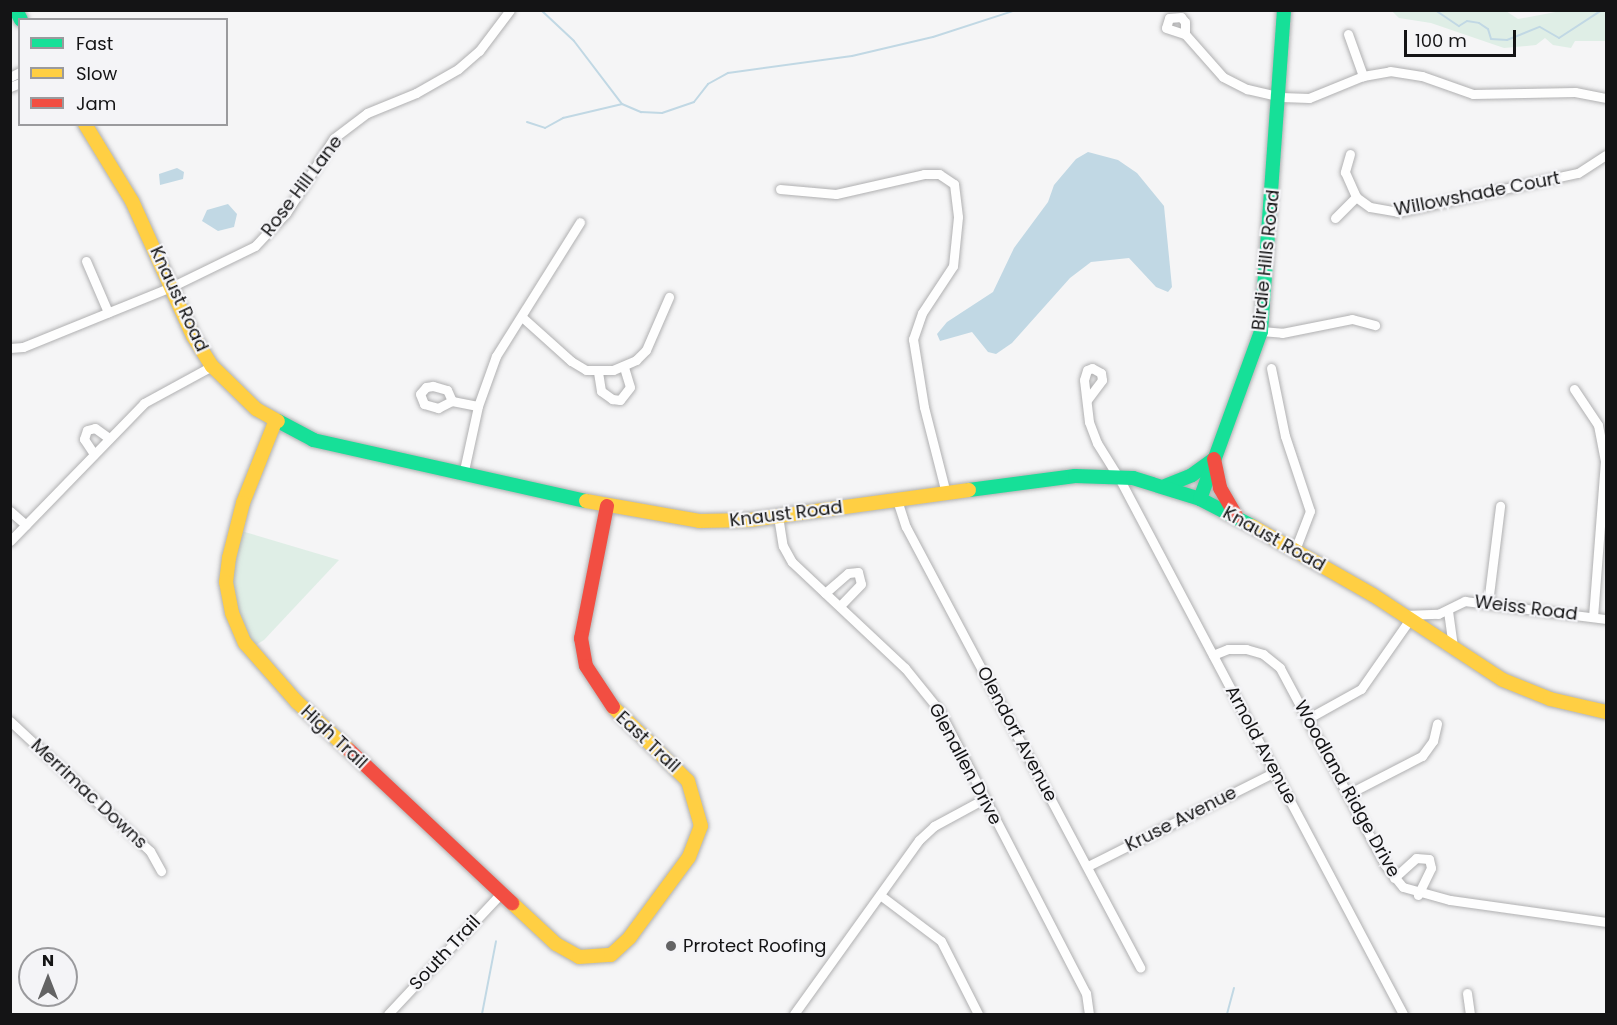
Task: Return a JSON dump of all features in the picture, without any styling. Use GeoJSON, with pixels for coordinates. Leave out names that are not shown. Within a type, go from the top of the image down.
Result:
{"type":"FeatureCollection","features":[{"type":"Feature","properties":{"kind":"main road","name":"Birdie Hills Road"},"geometry":{"type":"LineString","coordinates":[[1200,499],[1261,330],[1281,97],[1284,10]]}},
{"type":"Feature","properties":{"kind":"main road","name":"Knaust Road"},"geometry":{"type":"LineString","coordinates":[[86,126],[132,201],[171,287],[212,366],[244,400],[275,422],[328,445],[607,506],[699,521],[778,516],[1068,477],[1118,476],[1165,486],[1200,499],[1295,550],[1407,617],[1454,649],[1531,692],[1606,712]]}},
{"type":"Feature","properties":{"kind":"main road","name":"High Trail"},"geometry":{"type":"LineString","coordinates":[[275,422],[243,503],[229,558],[226,582],[232,613],[245,643],[297,702],[566,952],[595,959],[610,955]]}},
{"type":"Feature","properties":{"kind":"main road"},"geometry":{"type":"LineString","coordinates":[[1165,486],[1192,475],[1214,459],[1220,488],[1237,518]]}},
{"type":"Feature","properties":{"kind":"main road","name":"East Trail"},"geometry":{"type":"LineString","coordinates":[[607,506],[584,612],[581,638],[586,666],[610,705],[688,781],[701,826],[689,857],[630,937],[610,955]]}},
{"type":"Feature","properties":{"kind":"street","name":"Rose Hill Lane"},"geometry":{"type":"LineString","coordinates":[[10,348],[23,347],[171,287],[255,246],[286,213],[334,138],[368,113],[416,93],[458,69],[478,51],[510,10]]}},
{"type":"Feature","properties":{"kind":"street"},"geometry":{"type":"LineString","coordinates":[[1185,34],[1212,66],[1234,85],[1281,97],[1309,98],[1363,76],[1406,72],[1473,94],[1575,92],[1606,98]]}},
{"type":"Feature","properties":{"kind":"street"},"geometry":{"type":"LineString","coordinates":[[1348,34],[1363,76]]}},
{"type":"Feature","properties":{"kind":"street"},"geometry":{"type":"LineString","coordinates":[[1335,218],[1356,197],[1345,172],[1350,154]]}},
{"type":"Feature","properties":{"kind":"street","name":"Willowshade Court"},"geometry":{"type":"LineString","coordinates":[[1356,197],[1384,212],[1414,210],[1578,173],[1606,155]]}},
{"type":"Feature","properties":{"kind":"street"},"geometry":{"type":"LineString","coordinates":[[780,189],[836,194],[924,174],[939,174],[954,184],[958,217],[953,266],[921,313],[913,339],[924,407],[946,493]]}},
{"type":"Feature","properties":{"kind":"street"},"geometry":{"type":"LineString","coordinates":[[463,475],[478,406],[496,356],[580,222]]}},
{"type":"Feature","properties":{"kind":"street"},"geometry":{"type":"LineString","coordinates":[[86,261],[108,312]]}},
{"type":"Feature","properties":{"kind":"street"},"geometry":{"type":"LineString","coordinates":[[522,317],[571,361],[598,372],[624,367],[646,350],[669,297]]}},
{"type":"Feature","properties":{"kind":"street"},"geometry":{"type":"LineString","coordinates":[[1261,330],[1282,333],[1352,320],[1375,325]]}},
{"type":"Feature","properties":{"kind":"street"},"geometry":{"type":"LineString","coordinates":[[10,541],[108,438],[153,396],[212,366]]}},
{"type":"Feature","properties":{"kind":"street"},"geometry":{"type":"LineString","coordinates":[[598,372],[601,391],[612,399],[620,400],[630,387],[624,367]]}},
{"type":"Feature","properties":{"kind":"street"},"geometry":{"type":"LineString","coordinates":[[1271,368],[1285,436],[1310,511],[1295,550]]}},
{"type":"Feature","properties":{"kind":"street"},"geometry":{"type":"LineString","coordinates":[[1574,389],[1598,425],[1605,461],[1593,617]]}},
{"type":"Feature","properties":{"kind":"street","name":"Arnold Avenue"},"geometry":{"type":"LineString","coordinates":[[1087,400],[1089,422],[1097,443],[1118,476],[1403,1014]]}},
{"type":"Feature","properties":{"kind":"street"},"geometry":{"type":"LineString","coordinates":[[452,401],[478,406]]}},
{"type":"Feature","properties":{"kind":"street"},"geometry":{"type":"LineString","coordinates":[[94,454],[84,439],[87,430],[95,428],[108,438]]}},
{"type":"Feature","properties":{"kind":"street","name":"Olendorf Avenue"},"geometry":{"type":"LineString","coordinates":[[897,500],[906,527],[1088,866],[1140,968]]}},
{"type":"Feature","properties":{"kind":"street"},"geometry":{"type":"LineString","coordinates":[[1488,603],[1500,506]]}},
{"type":"Feature","properties":{"kind":"street"},"geometry":{"type":"LineString","coordinates":[[10,511],[26,525]]}},
{"type":"Feature","properties":{"kind":"street","name":"Glenallen Drive"},"geometry":{"type":"LineString","coordinates":[[778,516],[787,554],[905,668],[933,702],[1086,993],[1089,1014]]}},
{"type":"Feature","properties":{"kind":"street"},"geometry":{"type":"LineString","coordinates":[[825,592],[848,573],[858,572],[861,584],[840,606]]}},
{"type":"Feature","properties":{"kind":"street","name":"Weiss Road"},"geometry":{"type":"LineString","coordinates":[[1407,617],[1449,611],[1465,601],[1606,619]]}},
{"type":"Feature","properties":{"kind":"street","name":"Weiss Road"},"geometry":{"type":"LineString","coordinates":[[1449,611],[1449,633],[1454,649]]}},
{"type":"Feature","properties":{"kind":"street"},"geometry":{"type":"LineString","coordinates":[[1306,719],[1361,689],[1407,617]]}},
{"type":"Feature","properties":{"kind":"street","name":"Woodland Ridge Drive"},"geometry":{"type":"LineString","coordinates":[[1213,656],[1238,648],[1263,654],[1280,668],[1394,878],[1419,894],[1606,922]]}},
{"type":"Feature","properties":{"kind":"street","name":"Merrimac Downs"},"geometry":{"type":"LineString","coordinates":[[10,721],[150,851],[161,871]]}},
{"type":"Feature","properties":{"kind":"street"},"geometry":{"type":"LineString","coordinates":[[1348,794],[1422,756],[1433,741],[1437,723]]}},
{"type":"Feature","properties":{"kind":"street","name":"Kruse Avenue"},"geometry":{"type":"LineString","coordinates":[[1088,866],[1275,772]]}},
{"type":"Feature","properties":{"kind":"street"},"geometry":{"type":"LineString","coordinates":[[796,1014],[925,832],[984,799]]}},
{"type":"Feature","properties":{"kind":"street"},"geometry":{"type":"LineString","coordinates":[[1394,878],[1416,858],[1429,859],[1431,868],[1419,894]]}},
{"type":"Feature","properties":{"kind":"street","name":"South Trail"},"geometry":{"type":"LineString","coordinates":[[388,1014],[502,892]]}},
{"type":"Feature","properties":{"kind":"street"},"geometry":{"type":"LineString","coordinates":[[880,895],[941,941],[978,1014]]}},
{"type":"Feature","properties":{"kind":"street"},"geometry":{"type":"LineString","coordinates":[[1467,993],[1470,1014]]}},
{"type":"Feature","properties":{"kind":"shaded area"},"geometry":{"type":"Polygon","coordinates":[[[1392,11],[1506,11],[1518,19],[1561,11],[1606,11],[1606,41],[1575,41],[1571,48],[1553,45],[1545,38],[1536,45],[1504,48],[1431,23],[1399,18],[1392,11]]]}},
{"type":"Feature","properties":{"kind":"shaded area"},"geometry":{"type":"Polygon","coordinates":[[[238,530],[339,560],[264,640],[253,647],[233,599],[231,566],[238,530]]]}},
{"type":"Feature","properties":{"kind":"water"},"geometry":{"type":"Polygon","coordinates":[[[1088,152],[1118,160],[1137,173],[1164,206],[1172,287],[1168,292],[1156,287],[1129,258],[1091,262],[1070,278],[1012,343],[996,354],[988,352],[972,332],[940,341],[937,334],[947,322],[993,292],[1014,248],[1048,202],[1054,185],[1076,159],[1088,152]]]}},
{"type":"Feature","properties":{"kind":"water"},"geometry":{"type":"Polygon","coordinates":[[[177,168],[184,172],[183,179],[160,185],[159,174],[177,168]]]}},
{"type":"Feature","properties":{"kind":"water"},"geometry":{"type":"Polygon","coordinates":[[[228,204],[237,214],[234,227],[218,231],[202,221],[207,210],[228,204]]]}},
{"type":"Feature","properties":{"kind":"waterway"},"geometry":{"type":"LineString","coordinates":[[541,10],[574,41],[622,104],[641,112],[662,113],[694,102],[708,84],[728,73],[852,56],[933,37],[1016,10]]}},
{"type":"Feature","properties":{"kind":"waterway"},"geometry":{"type":"LineString","coordinates":[[1435,10],[1459,26],[1467,21],[1479,23],[1488,29],[1491,39],[1507,40],[1540,27],[1559,38],[1602,10]]}},
{"type":"Feature","properties":{"kind":"waterway"},"geometry":{"type":"LineString","coordinates":[[527,122],[545,128],[563,118],[622,104]]}},
{"type":"Feature","properties":{"kind":"waterway"},"geometry":{"type":"LineString","coordinates":[[482,1014],[496,941]]}},
{"type":"Feature","properties":{"kind":"waterway"},"geometry":{"type":"LineString","coordinates":[[1227,1014],[1234,988]]}},
{"type":"Feature","properties":{"kind":"traffic: fast"},"geometry":{"type":"LineString","coordinates":[[16,10],[20,18]]}},
{"type":"Feature","properties":{"kind":"traffic: fast"},"geometry":{"type":"LineString","coordinates":[[1200,499],[1261,331],[1284,10]]}},
{"type":"Feature","properties":{"kind":"traffic: fast"},"geometry":{"type":"LineString","coordinates":[[278,421],[313,440],[586,501]]}},
{"type":"Feature","properties":{"kind":"traffic: fast"},"geometry":{"type":"LineString","coordinates":[[1165,486],[1192,475],[1214,459]]}},
{"type":"Feature","properties":{"kind":"traffic: fast"},"geometry":{"type":"LineString","coordinates":[[969,490],[1075,476],[1133,478],[1200,499],[1252,526]]}},
{"type":"Feature","properties":{"kind":"traffic: slow"},"geometry":{"type":"LineString","coordinates":[[86,126],[132,201],[193,336],[212,366],[256,409],[278,421]]}},
{"type":"Feature","properties":{"kind":"traffic: slow"},"geometry":{"type":"LineString","coordinates":[[275,422],[243,503],[229,558],[226,582],[232,613],[245,643],[297,702],[349,750]]}},
{"type":"Feature","properties":{"kind":"traffic: slow"},"geometry":{"type":"LineString","coordinates":[[586,501],[699,521],[750,520],[969,490]]}},
{"type":"Feature","properties":{"kind":"traffic: slow"},"geometry":{"type":"LineString","coordinates":[[1252,526],[1373,595],[1503,680],[1550,699],[1606,712]]}},
{"type":"Feature","properties":{"kind":"traffic: slow"},"geometry":{"type":"LineString","coordinates":[[512,903],[556,944],[579,957],[611,955],[630,937],[689,857],[701,826],[688,781],[613,707]]}},
{"type":"Feature","properties":{"kind":"traffic: jam"},"geometry":{"type":"LineString","coordinates":[[1214,459],[1220,488],[1236,516]]}},
{"type":"Feature","properties":{"kind":"traffic: jam"},"geometry":{"type":"LineString","coordinates":[[607,506],[581,638],[586,666],[613,707]]}},
{"type":"Feature","properties":{"kind":"traffic: jam"},"geometry":{"type":"LineString","coordinates":[[349,750],[512,903]]}},
{"type":"Feature","properties":{"kind":"place","name":"Prrotect Roofing"},"geometry":{"type":"Point","coordinates":[671,946]}}]}
